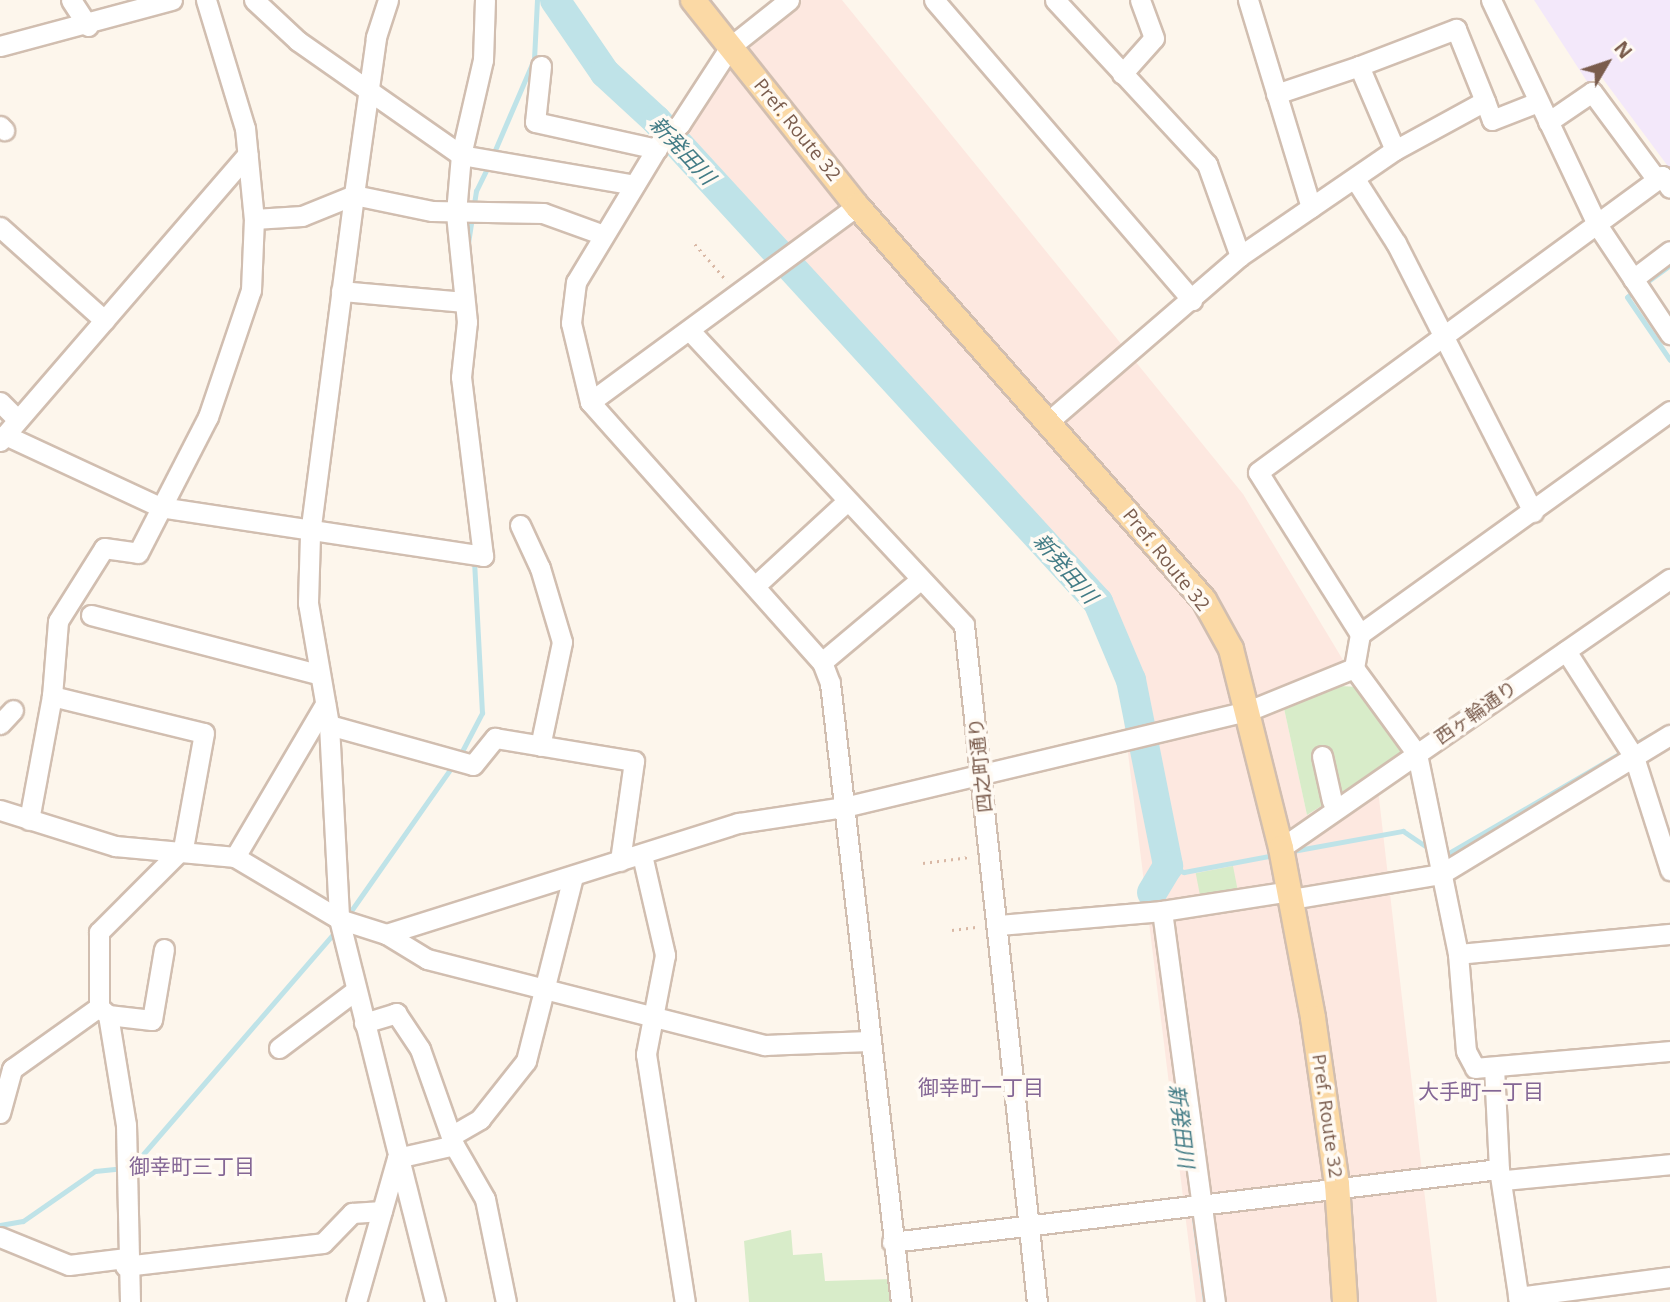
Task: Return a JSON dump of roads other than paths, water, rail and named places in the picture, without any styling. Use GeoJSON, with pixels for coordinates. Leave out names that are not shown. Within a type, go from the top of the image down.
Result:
{"type":"FeatureCollection","features":[{"type":"Feature","properties":{"kind":"main road","name":"Pref. Route 32"},"geometry":{"type":"LineString","coordinates":[[693,0],[857,205],[1204,600],[1231,649],[1281,848],[1290,895],[1337,1184],[1345,1302]]}},
{"type":"Feature","properties":{"kind":"street"},"geometry":{"type":"LineString","coordinates":[[71,0],[88,26]]}},
{"type":"Feature","properties":{"kind":"street"},"geometry":{"type":"LineString","coordinates":[[0,46],[88,26],[172,0]]}},
{"type":"Feature","properties":{"kind":"street"},"geometry":{"type":"LineString","coordinates":[[29,820],[52,696],[58,621],[104,548],[138,552],[208,417],[251,290],[254,219],[248,154],[206,0]]}},
{"type":"Feature","properties":{"kind":"street"},"geometry":{"type":"LineString","coordinates":[[254,0],[368,92],[461,155],[634,185]]}},
{"type":"Feature","properties":{"kind":"street"},"geometry":{"type":"LineString","coordinates":[[388,0],[368,92],[341,291],[310,534],[308,603],[318,674],[329,725],[339,919],[435,1302]]}},
{"type":"Feature","properties":{"kind":"street"},"geometry":{"type":"LineString","coordinates":[[248,154],[3,438],[160,507],[310,534],[483,556],[461,377],[464,302],[456,213],[461,155],[483,60],[485,0]]}},
{"type":"Feature","properties":{"kind":"street"},"geometry":{"type":"LineString","coordinates":[[789,0],[730,47],[681,124],[658,146],[601,234],[576,282],[571,323],[590,402],[822,662],[844,807],[901,1302]]}},
{"type":"Feature","properties":{"kind":"street"},"geometry":{"type":"LineString","coordinates":[[934,0],[1192,300]]}},
{"type":"Feature","properties":{"kind":"street"},"geometry":{"type":"LineString","coordinates":[[1055,0],[1207,164],[1240,256]]}},
{"type":"Feature","properties":{"kind":"street"},"geometry":{"type":"LineString","coordinates":[[1122,74],[1154,38],[1140,0]]}},
{"type":"Feature","properties":{"kind":"street"},"geometry":{"type":"LineString","coordinates":[[1248,0],[1311,208]]}},
{"type":"Feature","properties":{"kind":"street"},"geometry":{"type":"LineString","coordinates":[[1491,0],[1598,226],[1670,334]]}},
{"type":"Feature","properties":{"kind":"street"},"geometry":{"type":"LineString","coordinates":[[1276,94],[1456,29],[1492,120],[1538,102]]}},
{"type":"Feature","properties":{"kind":"street"},"geometry":{"type":"LineString","coordinates":[[1359,65],[1395,149]]}},
{"type":"Feature","properties":{"kind":"street"},"geometry":{"type":"LineString","coordinates":[[541,66],[535,122],[658,146]]}},
{"type":"Feature","properties":{"kind":"street"},"geometry":{"type":"LineString","coordinates":[[1548,122],[1592,92],[1664,184],[1598,226],[1258,472],[1360,634],[1354,668],[1417,754],[1458,954],[1466,1051],[1475,1068],[1670,1051]]}},
{"type":"Feature","properties":{"kind":"street"},"geometry":{"type":"LineString","coordinates":[[1049,421],[1240,256],[1395,149],[1485,101]]}},
{"type":"Feature","properties":{"kind":"street"},"geometry":{"type":"LineString","coordinates":[[1355,179],[1445,336],[1534,512]]}},
{"type":"Feature","properties":{"kind":"street"},"geometry":{"type":"LineString","coordinates":[[254,219],[302,216],[354,195],[456,213],[543,214],[601,234]]}},
{"type":"Feature","properties":{"kind":"street"},"geometry":{"type":"LineString","coordinates":[[590,402],[682,331],[692,333],[857,205]]}},
{"type":"Feature","properties":{"kind":"street"},"geometry":{"type":"LineString","coordinates":[[0,227],[104,320]]}},
{"type":"Feature","properties":{"kind":"street"},"geometry":{"type":"LineString","coordinates":[[1633,279],[1670,251]]}},
{"type":"Feature","properties":{"kind":"street"},"geometry":{"type":"LineString","coordinates":[[341,291],[464,302]]}},
{"type":"Feature","properties":{"kind":"street","name":"四之町通り"},"geometry":{"type":"LineString","coordinates":[[692,333],[964,625],[999,925],[1027,1226],[1037,1302]]}},
{"type":"Feature","properties":{"kind":"street"},"geometry":{"type":"LineString","coordinates":[[0,402],[18,420]]}},
{"type":"Feature","properties":{"kind":"street"},"geometry":{"type":"LineString","coordinates":[[1360,634],[1534,512],[1670,411]]}},
{"type":"Feature","properties":{"kind":"street"},"geometry":{"type":"LineString","coordinates":[[755,585],[847,501]]}},
{"type":"Feature","properties":{"kind":"street"},"geometry":{"type":"LineString","coordinates":[[520,525],[540,568],[562,642],[540,746]]}},
{"type":"Feature","properties":{"kind":"street"},"geometry":{"type":"LineString","coordinates":[[822,662],[921,579]]}},
{"type":"Feature","properties":{"kind":"street","name":"西ヶ輪通り"},"geometry":{"type":"LineString","coordinates":[[1281,848],[1670,579]]}},
{"type":"Feature","properties":{"kind":"street"},"geometry":{"type":"LineString","coordinates":[[91,615],[318,674]]}},
{"type":"Feature","properties":{"kind":"street"},"geometry":{"type":"LineString","coordinates":[[1566,651],[1634,757],[1670,870]]}},
{"type":"Feature","properties":{"kind":"street"},"geometry":{"type":"LineString","coordinates":[[386,934],[739,823],[844,807],[1248,711],[1354,668]]}},
{"type":"Feature","properties":{"kind":"street"},"geometry":{"type":"LineString","coordinates":[[52,696],[204,733],[183,848],[99,932],[104,1011],[126,1125],[125,1262],[130,1302]]}},
{"type":"Feature","properties":{"kind":"street"},"geometry":{"type":"LineString","coordinates":[[235,857],[325,704]]}},
{"type":"Feature","properties":{"kind":"street"},"geometry":{"type":"LineString","coordinates":[[329,725],[473,765],[495,738],[634,761],[620,861]]}},
{"type":"Feature","properties":{"kind":"street"},"geometry":{"type":"LineString","coordinates":[[999,925],[1290,895],[1441,874],[1670,735]]}},
{"type":"Feature","properties":{"kind":"street"},"geometry":{"type":"LineString","coordinates":[[1322,756],[1332,802]]}},
{"type":"Feature","properties":{"kind":"street"},"geometry":{"type":"LineString","coordinates":[[0,810],[116,846],[183,848],[235,857],[339,919],[386,934],[427,959],[546,993],[765,1045],[869,1041]]}},
{"type":"Feature","properties":{"kind":"street"},"geometry":{"type":"LineString","coordinates":[[642,855],[666,955],[646,1054],[685,1302]]}},
{"type":"Feature","properties":{"kind":"street"},"geometry":{"type":"LineString","coordinates":[[397,1158],[453,1141],[480,1119],[526,1061],[546,993],[573,876]]}},
{"type":"Feature","properties":{"kind":"street"},"geometry":{"type":"LineString","coordinates":[[1154,909],[1196,1201],[1215,1302]]}},
{"type":"Feature","properties":{"kind":"street"},"geometry":{"type":"LineString","coordinates":[[1458,954],[1670,934]]}},
{"type":"Feature","properties":{"kind":"street"},"geometry":{"type":"LineString","coordinates":[[0,1113],[12,1069],[104,1011],[152,1020],[164,948]]}},
{"type":"Feature","properties":{"kind":"street"},"geometry":{"type":"LineString","coordinates":[[279,1048],[356,990]]}},
{"type":"Feature","properties":{"kind":"street"},"geometry":{"type":"LineString","coordinates":[[364,1023],[396,1013],[420,1049],[453,1141],[485,1199],[506,1302]]}},
{"type":"Feature","properties":{"kind":"street"},"geometry":{"type":"LineString","coordinates":[[1494,1067],[1502,1174],[1519,1299],[1670,1278]]}},
{"type":"Feature","properties":{"kind":"street"},"geometry":{"type":"LineString","coordinates":[[356,1302],[397,1158]]}},
{"type":"Feature","properties":{"kind":"street"},"geometry":{"type":"LineString","coordinates":[[892,1242],[1337,1184],[1670,1164]]}},
{"type":"Feature","properties":{"kind":"street"},"geometry":{"type":"LineString","coordinates":[[4,1246],[69,1265],[125,1262],[323,1243],[352,1213],[382,1211]]}},
{"type":"Feature","properties":{"kind":"waterway"},"geometry":{"type":"LineString","coordinates":[[492,157],[534,59],[537,0]]}},
{"type":"Feature","properties":{"kind":"waterway","name":"新発田川"},"geometry":{"type":"LineString","coordinates":[[555,0],[605,73],[656,120],[1098,602],[1131,680],[1168,866],[1152,893]]}},
{"type":"Feature","properties":{"kind":"waterway"},"geometry":{"type":"LineString","coordinates":[[468,243],[476,191],[488,166]]}},
{"type":"Feature","properties":{"kind":"waterway"},"geometry":{"type":"LineString","coordinates":[[1644,284],[1670,265]]}},
{"type":"Feature","properties":{"kind":"waterway"},"geometry":{"type":"LineString","coordinates":[[1636,290],[1627,297],[1670,360]]}},
{"type":"Feature","properties":{"kind":"waterway"},"geometry":{"type":"LineString","coordinates":[[459,757],[482,713],[474,560]]}},
{"type":"Feature","properties":{"kind":"waterway"},"geometry":{"type":"LineString","coordinates":[[1632,746],[1651,735]]}},
{"type":"Feature","properties":{"kind":"waterway"},"geometry":{"type":"LineString","coordinates":[[1442,857],[1624,751]]}},
{"type":"Feature","properties":{"kind":"waterway"},"geometry":{"type":"LineString","coordinates":[[346,918],[453,765]]}},
{"type":"Feature","properties":{"kind":"waterway"},"geometry":{"type":"LineString","coordinates":[[1287,852],[1403,831],[1431,850]]}},
{"type":"Feature","properties":{"kind":"waterway"},"geometry":{"type":"LineString","coordinates":[[1168,866],[1184,872],[1274,855]]}},
{"type":"Feature","properties":{"kind":"waterway","name":"新発田川"},"geometry":{"type":"LineString","coordinates":[[1152,893],[1154,907]]}},
{"type":"Feature","properties":{"kind":"waterway"},"geometry":{"type":"LineString","coordinates":[[132,1167],[336,931]]}},
{"type":"Feature","properties":{"kind":"waterway"},"geometry":{"type":"LineString","coordinates":[[0,1225],[23,1221],[95,1171],[122,1168]]}},
{"type":"Feature","properties":{"kind":"waterway","name":"新発田川"},"geometry":{"type":"LineString","coordinates":[[1193,1211],[1205,1302]]}},
{"type":"Feature","properties":{"kind":"district","name":"御幸町一丁目"},"geometry":{"type":"Point","coordinates":[981,1087]}},
{"type":"Feature","properties":{"kind":"district","name":"大手町一丁目"},"geometry":{"type":"Point","coordinates":[1481,1091]}},
{"type":"Feature","properties":{"kind":"district","name":"御幸町三丁目"},"geometry":{"type":"Point","coordinates":[192,1166]}}]}
